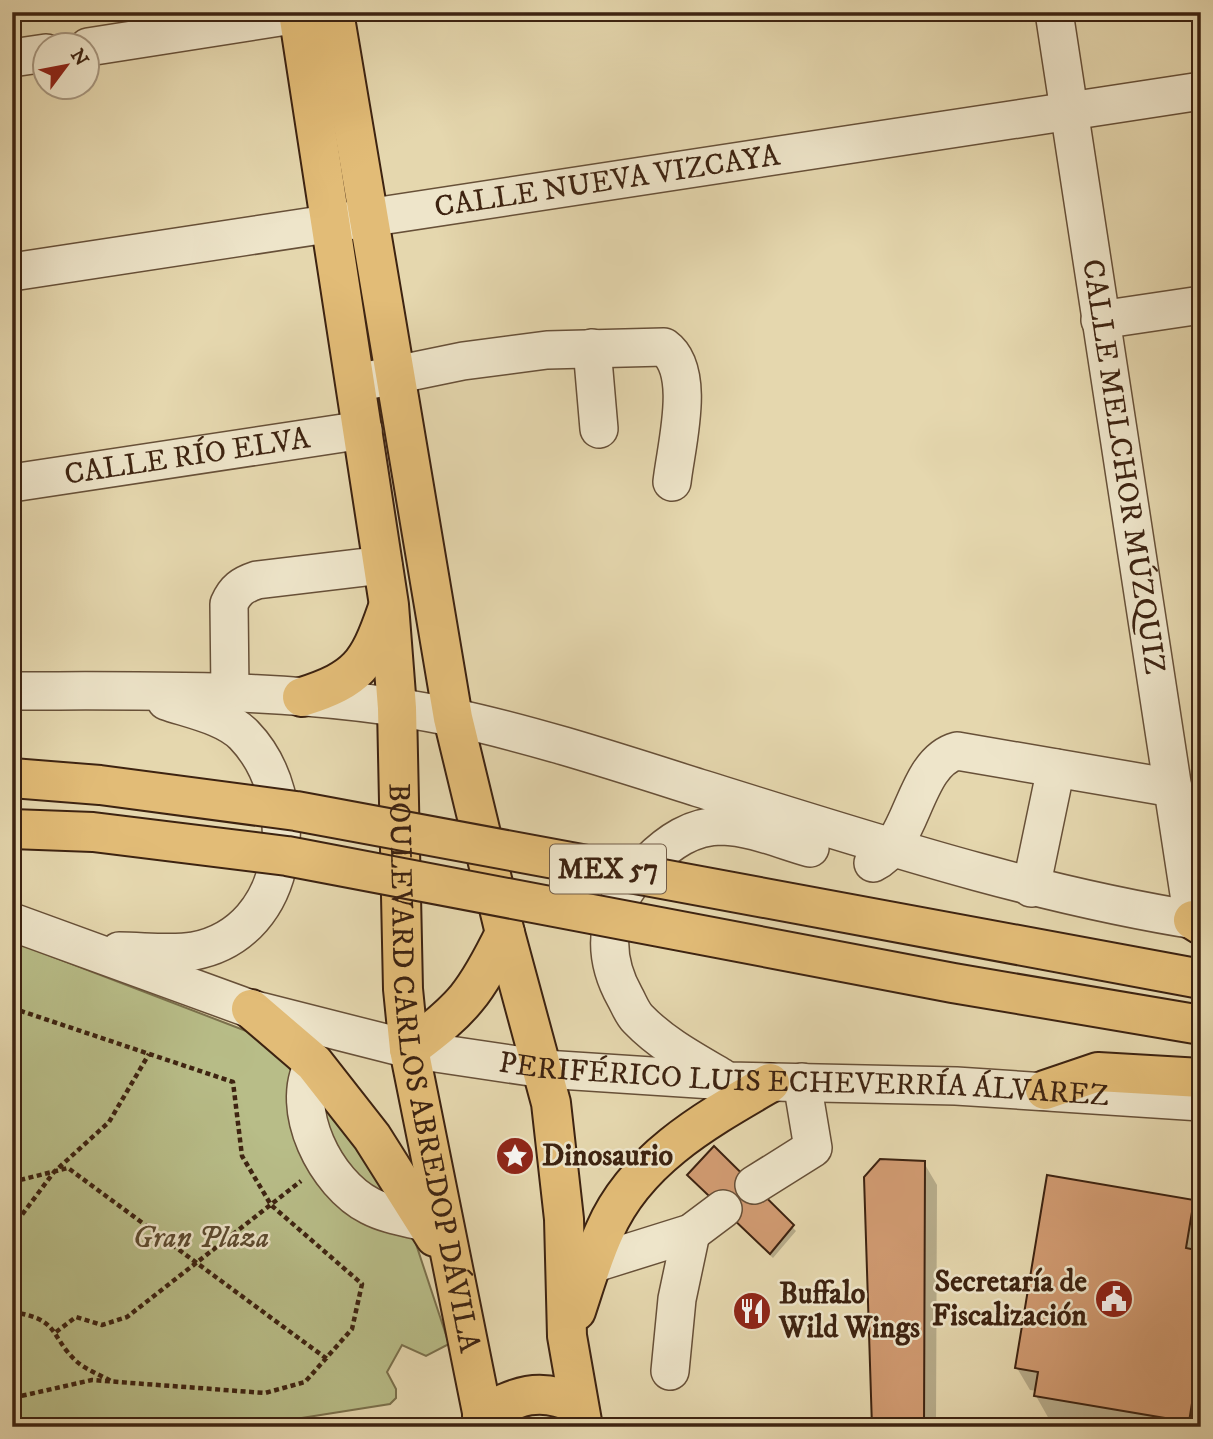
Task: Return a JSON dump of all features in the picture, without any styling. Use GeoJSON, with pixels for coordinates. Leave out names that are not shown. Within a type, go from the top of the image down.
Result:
{"type":"FeatureCollection","features":[{"type":"Feature","properties":{"kind":"main road"},"geometry":{"type":"LineString","coordinates":[[310,13],[367,219],[453,718],[505,933],[544,1069],[561,1172],[567,1336],[580,1415]]}},
{"type":"Feature","properties":{"kind":"main road","name":"BOULEVARD CARLOS ABREDOP DÁVILA"},"geometry":{"type":"LineString","coordinates":[[310,13],[329,224],[389,605],[397,708],[403,989],[408,1049],[483,1421]]}},
{"type":"Feature","properties":{"kind":"main road"},"geometry":{"type":"LineString","coordinates":[[302,697],[335,687],[360,667],[375,643],[389,605]]}},
{"type":"Feature","properties":{"kind":"main road","name":"MEX 57"},"geometry":{"type":"LineString","coordinates":[[12,778],[100,785],[296,811],[1201,979]]}},
{"type":"Feature","properties":{"kind":"main road","name":"MEX 57"},"geometry":{"type":"LineString","coordinates":[[12,829],[93,832],[287,856],[926,978],[1201,1025]]}},
{"type":"Feature","properties":{"kind":"main road"},"geometry":{"type":"LineString","coordinates":[[408,1049],[444,1024],[470,997],[505,933]]}},
{"type":"Feature","properties":{"kind":"main road"},"geometry":{"type":"LineString","coordinates":[[251,1009],[314,1063],[372,1137],[428,1223],[452,1267]]}},
{"type":"Feature","properties":{"kind":"main road"},"geometry":{"type":"LineString","coordinates":[[1045,1090],[1098,1072],[1201,1078]]}},
{"type":"Feature","properties":{"kind":"main road"},"geometry":{"type":"LineString","coordinates":[[567,1336],[605,1229],[624,1198],[668,1148],[699,1124],[786,1083]]}},
{"type":"Feature","properties":{"kind":"main road"},"geometry":{"type":"LineString","coordinates":[[483,1421],[519,1398],[537,1394],[558,1395],[580,1415]]}},
{"type":"Feature","properties":{"kind":"street","name":"CALLE MELCHOR MÚZQUIZ"},"geometry":{"type":"LineString","coordinates":[[1054,12],[1173,788],[1198,922]]}},
{"type":"Feature","properties":{"kind":"street"},"geometry":{"type":"LineString","coordinates":[[102,45],[310,13]]}},
{"type":"Feature","properties":{"kind":"street"},"geometry":{"type":"LineString","coordinates":[[12,58],[32,55]]}},
{"type":"Feature","properties":{"kind":"street","name":"CALLE NUEVA VIZCAYA"},"geometry":{"type":"LineString","coordinates":[[12,272],[1201,91]]}},
{"type":"Feature","properties":{"kind":"street"},"geometry":{"type":"LineString","coordinates":[[1100,320],[1201,304]]}},
{"type":"Feature","properties":{"kind":"street"},"geometry":{"type":"LineString","coordinates":[[356,383],[463,361],[592,348],[664,346],[674,354],[683,381],[672,482]]}},
{"type":"Feature","properties":{"kind":"street"},"geometry":{"type":"LineString","coordinates":[[592,348],[598,429]]}},
{"type":"Feature","properties":{"kind":"street","name":"CALLE RÍO ELVA"},"geometry":{"type":"LineString","coordinates":[[12,483],[363,430]]}},
{"type":"Feature","properties":{"kind":"street"},"geometry":{"type":"LineString","coordinates":[[230,692],[229,604],[234,593],[243,585],[257,580],[383,565]]}},
{"type":"Feature","properties":{"kind":"street"},"geometry":{"type":"LineString","coordinates":[[12,691],[230,692],[397,708],[453,718],[576,749],[891,848],[1031,888],[1198,922]]}},
{"type":"Feature","properties":{"kind":"street"},"geometry":{"type":"LineString","coordinates":[[93,950],[194,951],[223,939],[246,924],[266,900],[277,874],[281,842],[280,806],[272,774],[257,750],[241,732],[230,726],[136,691]]}},
{"type":"Feature","properties":{"kind":"street"},"geometry":{"type":"LineString","coordinates":[[728,1081],[674,1050],[636,1018],[619,987],[608,948],[614,909],[635,876],[668,844],[696,829],[722,826],[744,829],[853,861],[874,863],[891,848],[934,766],[947,753],[957,751],[1173,788]]}},
{"type":"Feature","properties":{"kind":"street"},"geometry":{"type":"LineString","coordinates":[[1031,888],[1056,768]]}},
{"type":"Feature","properties":{"kind":"street","name":"PERIFÉRICO LUIS ECHEVERRÍA ÁLVAREZ"},"geometry":{"type":"LineString","coordinates":[[12,922],[251,1009],[408,1049],[544,1069],[728,1081],[1045,1090],[1201,1102]]}},
{"type":"Feature","properties":{"kind":"street"},"geometry":{"type":"LineString","coordinates":[[314,1063],[307,1075],[306,1113],[314,1142],[326,1161],[352,1194],[371,1207],[428,1223]]}},
{"type":"Feature","properties":{"kind":"street"},"geometry":{"type":"LineString","coordinates":[[754,1185],[813,1148],[786,1083]]}},
{"type":"Feature","properties":{"kind":"street"},"geometry":{"type":"LineString","coordinates":[[592,1264],[691,1233],[723,1209]]}},
{"type":"Feature","properties":{"kind":"street"},"geometry":{"type":"LineString","coordinates":[[670,1371],[677,1300],[691,1233]]}},
{"type":"Feature","properties":{"kind":"path"},"geometry":{"type":"LineString","coordinates":[[12,1008],[233,1082],[242,1156],[271,1206],[362,1284],[352,1329],[305,1382],[265,1394],[92,1380],[12,1398]]}},
{"type":"Feature","properties":{"kind":"path"},"geometry":{"type":"LineString","coordinates":[[12,1228],[54,1172],[109,1122],[149,1054]]}},
{"type":"Feature","properties":{"kind":"path"},"geometry":{"type":"LineString","coordinates":[[56,1332],[76,1317],[102,1325],[127,1317],[326,1161]]}},
{"type":"Feature","properties":{"kind":"path"},"geometry":{"type":"LineString","coordinates":[[12,1182],[68,1168],[327,1359]]}},
{"type":"Feature","properties":{"kind":"path"},"geometry":{"type":"LineString","coordinates":[[12,1312],[34,1315],[56,1332],[76,1361],[113,1381]]}},
{"type":"Feature","properties":{"kind":"green space","name":"Gran Plaza"},"geometry":{"type":"Polygon","coordinates":[[[12,941],[254,1034],[323,1086],[414,1238],[449,1344],[426,1356],[402,1345],[387,1372],[396,1389],[396,1398],[390,1404],[245,1427],[12,1427],[12,941]]]}},
{"type":"Feature","properties":{"kind":"building"},"geometry":{"type":"Polygon","coordinates":[[[714,1146],[794,1225],[770,1254],[687,1175],[714,1146]]]}},
{"type":"Feature","properties":{"kind":"building"},"geometry":{"type":"Polygon","coordinates":[[[880,1159],[925,1161],[924,1427],[872,1427],[864,1177],[880,1159]]]}},
{"type":"Feature","properties":{"kind":"building","name":"Secretaría de Fiscalización"},"geometry":{"type":"Polygon","coordinates":[[[1047,1175],[1194,1200],[1186,1248],[1201,1251],[1201,1347],[1189,1422],[1034,1396],[1038,1372],[1015,1368],[1047,1175]]]}},
{"type":"Feature","properties":{"kind":"place","name":"Dinosaurio"},"geometry":{"type":"Point","coordinates":[515,1156]}},
{"type":"Feature","properties":{"kind":"place","name":"Secretaría de Fiscalización"},"geometry":{"type":"Point","coordinates":[1114,1299]}},
{"type":"Feature","properties":{"kind":"place","name":"Buffalo Wild Wings"},"geometry":{"type":"Point","coordinates":[752,1311]}}]}
